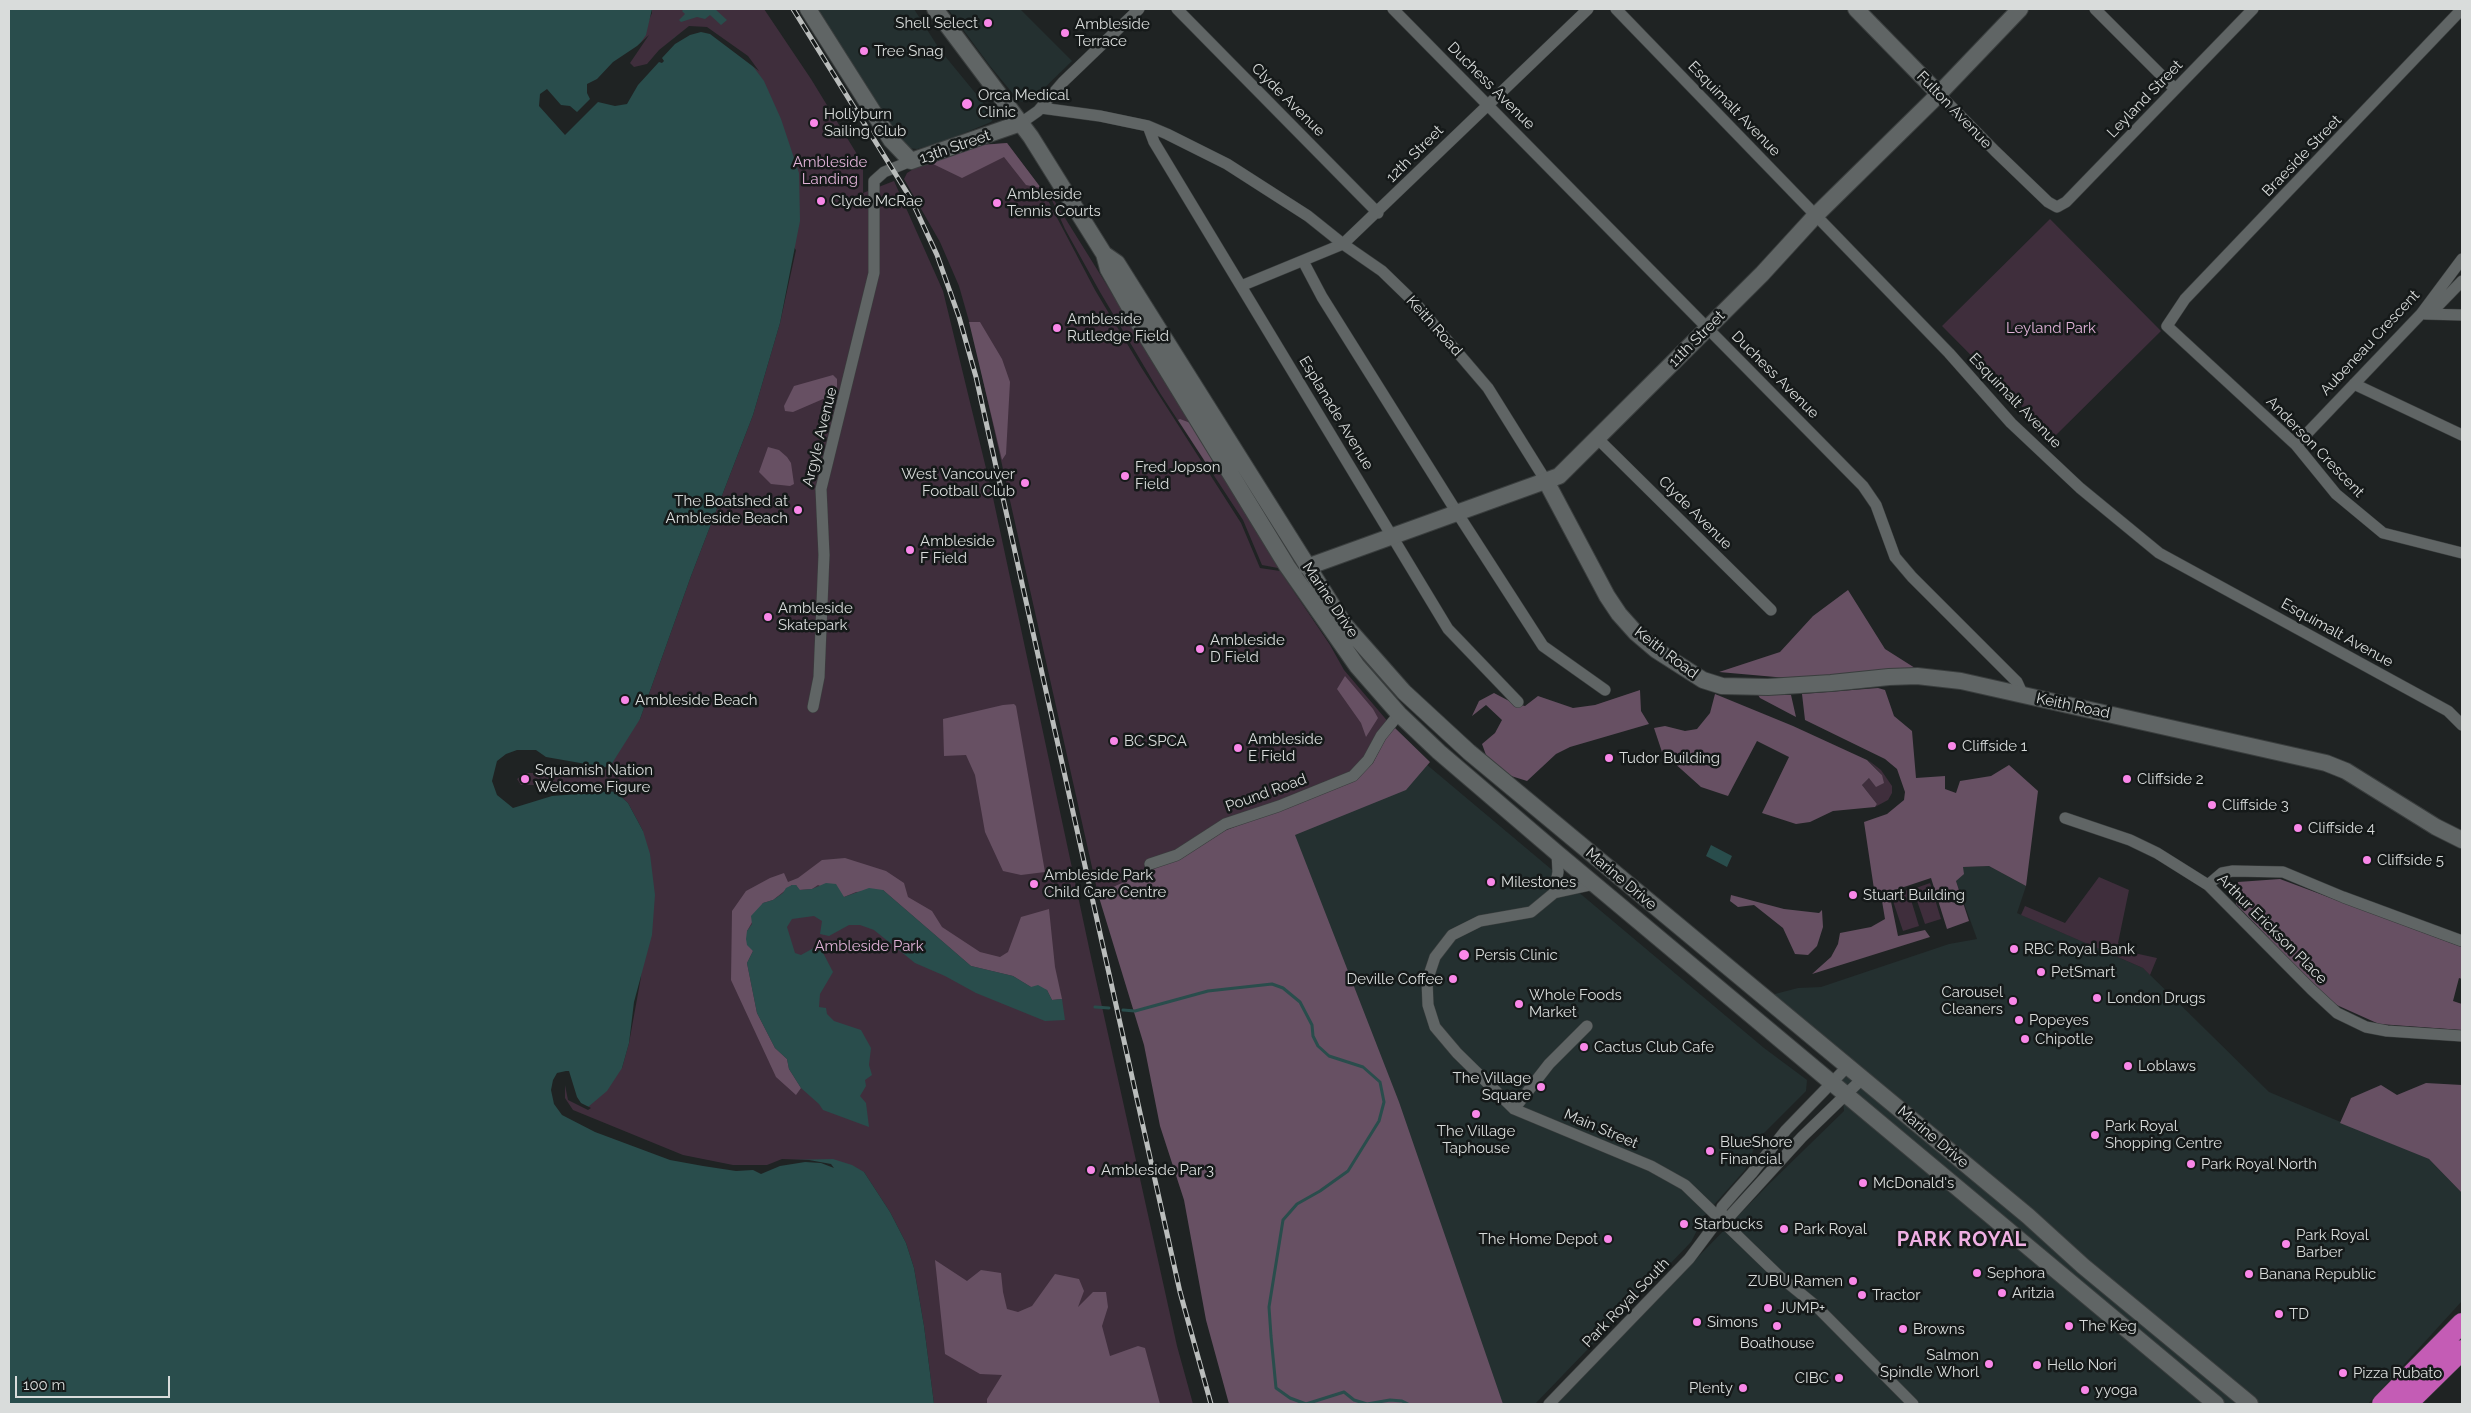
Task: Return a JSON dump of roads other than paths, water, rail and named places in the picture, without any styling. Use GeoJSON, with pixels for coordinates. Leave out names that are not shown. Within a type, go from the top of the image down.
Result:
{"type":"FeatureCollection","features":[{"type":"Feature","properties":{"kind":"highway"},"geometry":{"type":"LineString","coordinates":[[2382,1404],[2459,1332]]}},
{"type":"Feature","properties":{"kind":"highway"},"geometry":{"type":"LineString","coordinates":[[2408,1404],[2462,1350]]}},
{"type":"Feature","properties":{"kind":"main road"},"geometry":{"type":"LineString","coordinates":[[808,9],[891,140],[911,161]]}},
{"type":"Feature","properties":{"kind":"main road","name":"Marine Drive"},"geometry":{"type":"LineString","coordinates":[[935,9],[1021,123],[1104,254],[1108,269],[1139,324],[1287,566],[1357,666],[1399,714],[1439,752],[1557,853],[2216,1404]]}},
{"type":"Feature","properties":{"kind":"main road","name":"Fulton Avenue"},"geometry":{"type":"LineString","coordinates":[[1856,9],[1939,94]]}},
{"type":"Feature","properties":{"kind":"main road","name":"11th Street"},"geometry":{"type":"LineString","coordinates":[[1308,567],[1456,511],[1559,476],[1708,329],[1816,215],[1939,94],[2020,9]]}},
{"type":"Feature","properties":{"kind":"main road","name":"13th Street"},"geometry":{"type":"LineString","coordinates":[[911,161],[1021,123]]}},
{"type":"Feature","properties":{"kind":"main road","name":"Marine Drive"},"geometry":{"type":"LineString","coordinates":[[1104,254],[1118,263],[1308,567],[1359,643],[1422,709],[1476,758],[2250,1404]]}},
{"type":"Feature","properties":{"kind":"main road","name":"Keith Road"},"geometry":{"type":"LineString","coordinates":[[1546,481],[1607,596],[1619,614],[1636,633],[1656,650],[1703,680],[1722,686],[1768,687],[1918,676],[1960,681],[2326,763],[2346,771],[2436,827],[2462,840]]}},
{"type":"Feature","properties":{"kind":"main road"},"geometry":{"type":"LineString","coordinates":[[1399,714],[1422,709]]}},
{"type":"Feature","properties":{"kind":"street","name":"13th Street"},"geometry":{"type":"LineString","coordinates":[[1021,123],[1040,108],[1063,82],[1139,9]]}},
{"type":"Feature","properties":{"kind":"street","name":"Clyde Avenue"},"geometry":{"type":"LineString","coordinates":[[1177,9],[1378,213]]}},
{"type":"Feature","properties":{"kind":"street","name":"Duchess Avenue"},"geometry":{"type":"LineString","coordinates":[[1393,9],[1864,486],[1876,505],[1895,556],[1912,577],[2017,682],[2023,695]]}},
{"type":"Feature","properties":{"kind":"street","name":"12th Street"},"geometry":{"type":"LineString","coordinates":[[1241,286],[1343,244],[1378,213],[1588,9]]}},
{"type":"Feature","properties":{"kind":"street","name":"Esquimalt Avenue"},"geometry":{"type":"LineString","coordinates":[[1616,9],[1949,353],[2012,422],[2080,488],[2159,553],[2448,711],[2462,725]]}},
{"type":"Feature","properties":{"kind":"street"},"geometry":{"type":"LineString","coordinates":[[2094,9],[2175,89]]}},
{"type":"Feature","properties":{"kind":"street","name":"Leyland Street"},"geometry":{"type":"LineString","coordinates":[[2057,207],[2066,202],[2253,9]]}},
{"type":"Feature","properties":{"kind":"street","name":"Braeside Street"},"geometry":{"type":"LineString","coordinates":[[2167,326],[2186,300],[2462,9]]}},
{"type":"Feature","properties":{"kind":"street","name":"Fulton Avenue"},"geometry":{"type":"LineString","coordinates":[[1939,94],[1994,151],[2048,202],[2057,207]]}},
{"type":"Feature","properties":{"kind":"street","name":"Keith Road"},"geometry":{"type":"LineString","coordinates":[[1040,108],[1065,110],[1148,126],[1187,143],[1227,164],[1308,216],[1343,244],[1382,271],[1417,305],[1472,368],[1503,409],[1546,481]]}},
{"type":"Feature","properties":{"kind":"street","name":"Esplanade Avenue"},"geometry":{"type":"LineString","coordinates":[[1148,126],[1154,142],[1393,534],[1448,629],[1518,702]]}},
{"type":"Feature","properties":{"kind":"street","name":"13th Street"},"geometry":{"type":"LineString","coordinates":[[876,177],[911,161]]}},
{"type":"Feature","properties":{"kind":"street","name":"Argyle Avenue"},"geometry":{"type":"LineString","coordinates":[[813,707],[819,677],[824,555],[821,490],[874,273],[876,231],[873,186],[876,177]]}},
{"type":"Feature","properties":{"kind":"street","name":"Aubeneau Crescent"},"geometry":{"type":"LineString","coordinates":[[2425,314],[2462,259]]}},
{"type":"Feature","properties":{"kind":"street"},"geometry":{"type":"LineString","coordinates":[[1303,261],[1322,296],[1456,511],[1543,646],[1605,690]]}},
{"type":"Feature","properties":{"kind":"street","name":"Aubeneau Crescent"},"geometry":{"type":"LineString","coordinates":[[2296,445],[2354,384],[2425,314],[2462,281]]}},
{"type":"Feature","properties":{"kind":"street"},"geometry":{"type":"LineString","coordinates":[[2425,314],[2462,315]]}},
{"type":"Feature","properties":{"kind":"street","name":"Anderson Crescent"},"geometry":{"type":"LineString","coordinates":[[2167,326],[2296,445],[2336,494],[2383,533],[2462,553]]}},
{"type":"Feature","properties":{"kind":"street"},"geometry":{"type":"LineString","coordinates":[[2354,384],[2462,435]]}},
{"type":"Feature","properties":{"kind":"street","name":"Clyde Avenue"},"geometry":{"type":"LineString","coordinates":[[1598,439],[1771,610]]}},
{"type":"Feature","properties":{"kind":"street"},"geometry":{"type":"LineString","coordinates":[[2448,711],[2462,711]]}},
{"type":"Feature","properties":{"kind":"street","name":"Pound Road"},"geometry":{"type":"LineString","coordinates":[[1150,864],[1160,862],[1177,854],[1225,824],[1279,806],[1353,776],[1368,760],[1381,736],[1399,714]]}},
{"type":"Feature","properties":{"kind":"street","name":"Arthur Erickson Place"},"geometry":{"type":"LineString","coordinates":[[2065,818],[2130,840],[2157,853],[2208,885],[2311,990],[2337,1013],[2366,1027],[2387,1032],[2462,1036]]}},
{"type":"Feature","properties":{"kind":"street"},"geometry":{"type":"LineString","coordinates":[[1554,893],[1558,872],[1557,853]]}},
{"type":"Feature","properties":{"kind":"street"},"geometry":{"type":"LineString","coordinates":[[2208,885],[2222,873],[2233,871],[2283,872],[2343,898],[2462,941]]}},
{"type":"Feature","properties":{"kind":"street","name":"Main Street"},"geometry":{"type":"LineString","coordinates":[[1595,884],[1554,893],[1530,912],[1480,921],[1458,931],[1435,957],[1427,981],[1431,1019],[1439,1034],[1514,1109],[1676,1179],[1685,1185],[1778,1275],[1816,1306],[1913,1404]]}},
{"type":"Feature","properties":{"kind":"street"},"geometry":{"type":"LineString","coordinates":[[1514,1109],[1550,1064],[1587,1026]]}},
{"type":"Feature","properties":{"kind":"street","name":"Park Royal South"},"geometry":{"type":"LineString","coordinates":[[1549,1404],[1689,1259],[1719,1219],[1722,1208],[1734,1192],[1752,1173],[1786,1130],[1848,1067]]}},
{"type":"Feature","properties":{"kind":"street"},"geometry":{"type":"LineString","coordinates":[[1846,1095],[1862,1079]]}},
{"type":"Feature","properties":{"kind":"street","name":"Park Royal South"},"geometry":{"type":"LineString","coordinates":[[1719,1219],[1730,1216],[1802,1137],[1846,1095]]}},
{"type":"Feature","properties":{"kind":"water"},"geometry":{"type":"Polygon","coordinates":[[[9,9],[652,9],[646,35],[627,63],[627,68],[634,70],[649,64],[675,37],[703,27],[746,57],[764,81],[781,119],[799,173],[800,221],[780,323],[753,415],[691,576],[640,719],[611,765],[592,771],[518,773],[516,785],[573,785],[616,792],[628,803],[643,831],[650,854],[655,895],[652,935],[634,1002],[629,1043],[622,1068],[607,1091],[588,1107],[575,1103],[564,1082],[563,1099],[571,1112],[682,1157],[732,1166],[752,1165],[763,1168],[788,1160],[833,1159],[852,1165],[864,1172],[890,1212],[906,1243],[914,1268],[934,1404],[9,1404],[9,9]]]}},
{"type":"Feature","properties":{"kind":"water"},"geometry":{"type":"Polygon","coordinates":[[[684,9],[715,9],[727,20],[721,25],[710,15],[705,19],[697,17],[681,22],[679,20],[685,14],[682,11],[684,9]]]}},
{"type":"Feature","properties":{"kind":"water"},"geometry":{"type":"Polygon","coordinates":[[[1711,845],[1732,856],[1727,867],[1706,856],[1711,845]]]}},
{"type":"Feature","properties":{"kind":"water"},"geometry":{"type":"Polygon","coordinates":[[[826,883],[836,884],[844,897],[869,888],[883,890],[971,966],[1013,976],[1031,987],[1038,985],[1047,990],[1052,1000],[1062,999],[1065,1020],[1045,1021],[976,993],[945,976],[915,963],[874,930],[860,925],[849,925],[829,936],[820,934],[822,921],[814,916],[792,919],[787,927],[795,953],[801,955],[819,945],[833,972],[820,994],[819,1007],[826,1008],[827,1014],[834,1021],[861,1030],[871,1048],[869,1065],[872,1075],[865,1080],[866,1086],[860,1096],[866,1103],[869,1127],[823,1110],[801,1088],[789,1069],[787,1059],[775,1048],[757,1013],[747,963],[753,951],[747,945],[746,939],[747,931],[752,924],[751,916],[763,903],[773,900],[792,885],[796,885],[800,890],[812,889],[826,883]]]}},
{"type":"Feature","properties":{"kind":"waterway"},"geometry":{"type":"LineString","coordinates":[[1123,1010],[1135,1011],[1208,991],[1272,984],[1283,988],[1300,1002],[1312,1025],[1313,1036],[1318,1046],[1329,1056],[1363,1067],[1380,1082],[1384,1102],[1379,1121],[1348,1171],[1320,1191],[1297,1204],[1283,1220],[1269,1307],[1271,1336],[1276,1388],[1290,1398],[1306,1404],[1344,1392],[1354,1400],[1367,1404],[1390,1400],[1402,1401],[1408,1404]]}},
{"type":"Feature","properties":{"kind":"waterway"},"geometry":{"type":"LineString","coordinates":[[1095,1007],[1109,1008]]}},
{"type":"Feature","properties":{"kind":"railway"},"geometry":{"type":"LineString","coordinates":[[793,9],[911,199],[937,255],[959,317],[976,377],[1180,1292],[1211,1404]]}},
{"type":"Feature","properties":{"kind":"place","name":"Shell Select"},"geometry":{"type":"Point","coordinates":[988,23]}},
{"type":"Feature","properties":{"kind":"place","name":"Ambleside Terrace"},"geometry":{"type":"Point","coordinates":[1065,33]}},
{"type":"Feature","properties":{"kind":"place","name":"Tree Snag"},"geometry":{"type":"Point","coordinates":[864,51]}},
{"type":"Feature","properties":{"kind":"place","name":"Orca Medical Clinic"},"geometry":{"type":"Point","coordinates":[967,104]}},
{"type":"Feature","properties":{"kind":"place","name":"Hollyburn Sailing Club"},"geometry":{"type":"Point","coordinates":[814,123]}},
{"type":"Feature","properties":{"kind":"place","name":"Clyde McRae"},"geometry":{"type":"Point","coordinates":[821,201]}},
{"type":"Feature","properties":{"kind":"place","name":"Ambleside Tennis Courts"},"geometry":{"type":"Point","coordinates":[997,203]}},
{"type":"Feature","properties":{"kind":"place","name":"Ambleside Rutledge Field"},"geometry":{"type":"Point","coordinates":[1057,328]}},
{"type":"Feature","properties":{"kind":"place","name":"Fred Jopson Field"},"geometry":{"type":"Point","coordinates":[1125,476]}},
{"type":"Feature","properties":{"kind":"place","name":"West Vancouver Football Club"},"geometry":{"type":"Point","coordinates":[1025,483]}},
{"type":"Feature","properties":{"kind":"place","name":"The Boatshed at Ambleside Beach"},"geometry":{"type":"Point","coordinates":[798,510]}},
{"type":"Feature","properties":{"kind":"place","name":"Ambleside F Field"},"geometry":{"type":"Point","coordinates":[910,550]}},
{"type":"Feature","properties":{"kind":"place","name":"Ambleside Skatepark"},"geometry":{"type":"Point","coordinates":[768,617]}},
{"type":"Feature","properties":{"kind":"place","name":"Ambleside D Field"},"geometry":{"type":"Point","coordinates":[1200,649]}},
{"type":"Feature","properties":{"kind":"place","name":"Ambleside Beach"},"geometry":{"type":"Point","coordinates":[625,700]}},
{"type":"Feature","properties":{"kind":"place","name":"BC SPCA"},"geometry":{"type":"Point","coordinates":[1114,741]}},
{"type":"Feature","properties":{"kind":"place","name":"Cliffside 1"},"geometry":{"type":"Point","coordinates":[1952,746]}},
{"type":"Feature","properties":{"kind":"place","name":"Ambleside E Field"},"geometry":{"type":"Point","coordinates":[1238,748]}},
{"type":"Feature","properties":{"kind":"place","name":"Tudor Building"},"geometry":{"type":"Point","coordinates":[1609,758]}},
{"type":"Feature","properties":{"kind":"place","name":"Squamish Nation Welcome Figure"},"geometry":{"type":"Point","coordinates":[525,779]}},
{"type":"Feature","properties":{"kind":"place","name":"Cliffside 2"},"geometry":{"type":"Point","coordinates":[2127,779]}},
{"type":"Feature","properties":{"kind":"place","name":"Cliffside 3"},"geometry":{"type":"Point","coordinates":[2212,805]}},
{"type":"Feature","properties":{"kind":"place","name":"Cliffside 4"},"geometry":{"type":"Point","coordinates":[2298,828]}},
{"type":"Feature","properties":{"kind":"place","name":"Cliffside 5"},"geometry":{"type":"Point","coordinates":[2367,860]}},
{"type":"Feature","properties":{"kind":"place","name":"Milestones"},"geometry":{"type":"Point","coordinates":[1491,882]}},
{"type":"Feature","properties":{"kind":"place","name":"Ambleside Park Child Care Centre"},"geometry":{"type":"Point","coordinates":[1034,884]}},
{"type":"Feature","properties":{"kind":"place","name":"Stuart Building"},"geometry":{"type":"Point","coordinates":[1853,895]}},
{"type":"Feature","properties":{"kind":"place","name":"RBC Royal Bank"},"geometry":{"type":"Point","coordinates":[2014,949]}},
{"type":"Feature","properties":{"kind":"place","name":"Persis Clinic"},"geometry":{"type":"Point","coordinates":[1464,955]}},
{"type":"Feature","properties":{"kind":"place","name":"PetSmart"},"geometry":{"type":"Point","coordinates":[2041,972]}},
{"type":"Feature","properties":{"kind":"place","name":"Deville Coffee"},"geometry":{"type":"Point","coordinates":[1453,979]}},
{"type":"Feature","properties":{"kind":"place","name":"London Drugs"},"geometry":{"type":"Point","coordinates":[2097,998]}},
{"type":"Feature","properties":{"kind":"place","name":"Carousel Cleaners"},"geometry":{"type":"Point","coordinates":[2013,1001]}},
{"type":"Feature","properties":{"kind":"place","name":"Whole Foods Market"},"geometry":{"type":"Point","coordinates":[1519,1004]}},
{"type":"Feature","properties":{"kind":"place","name":"Popeyes"},"geometry":{"type":"Point","coordinates":[2019,1020]}},
{"type":"Feature","properties":{"kind":"place","name":"Chipotle"},"geometry":{"type":"Point","coordinates":[2025,1039]}},
{"type":"Feature","properties":{"kind":"place","name":"Cactus Club Cafe"},"geometry":{"type":"Point","coordinates":[1584,1047]}},
{"type":"Feature","properties":{"kind":"place","name":"Loblaws"},"geometry":{"type":"Point","coordinates":[2128,1066]}},
{"type":"Feature","properties":{"kind":"place","name":"The Village Square"},"geometry":{"type":"Point","coordinates":[1541,1087]}},
{"type":"Feature","properties":{"kind":"place","name":"The Village Taphouse"},"geometry":{"type":"Point","coordinates":[1476,1114]}},
{"type":"Feature","properties":{"kind":"place","name":"Park Royal Shopping Centre"},"geometry":{"type":"Point","coordinates":[2095,1135]}},
{"type":"Feature","properties":{"kind":"place","name":"BlueShore Financial"},"geometry":{"type":"Point","coordinates":[1710,1151]}},
{"type":"Feature","properties":{"kind":"place","name":"Park Royal North"},"geometry":{"type":"Point","coordinates":[2191,1164]}},
{"type":"Feature","properties":{"kind":"place","name":"Ambleside Par 3"},"geometry":{"type":"Point","coordinates":[1091,1170]}},
{"type":"Feature","properties":{"kind":"place","name":"McDonald's"},"geometry":{"type":"Point","coordinates":[1863,1183]}},
{"type":"Feature","properties":{"kind":"place","name":"Starbucks"},"geometry":{"type":"Point","coordinates":[1684,1224]}},
{"type":"Feature","properties":{"kind":"place","name":"Park Royal"},"geometry":{"type":"Point","coordinates":[1784,1229]}},
{"type":"Feature","properties":{"kind":"place","name":"The Home Depot"},"geometry":{"type":"Point","coordinates":[1608,1239]}},
{"type":"Feature","properties":{"kind":"place","name":"Park Royal Barber"},"geometry":{"type":"Point","coordinates":[2286,1244]}},
{"type":"Feature","properties":{"kind":"place","name":"Sephora"},"geometry":{"type":"Point","coordinates":[1977,1273]}},
{"type":"Feature","properties":{"kind":"place","name":"Banana Republic"},"geometry":{"type":"Point","coordinates":[2249,1274]}},
{"type":"Feature","properties":{"kind":"place","name":"ZUBU Ramen"},"geometry":{"type":"Point","coordinates":[1853,1281]}},
{"type":"Feature","properties":{"kind":"place","name":"Aritzia"},"geometry":{"type":"Point","coordinates":[2002,1293]}},
{"type":"Feature","properties":{"kind":"place","name":"Tractor"},"geometry":{"type":"Point","coordinates":[1862,1295]}},
{"type":"Feature","properties":{"kind":"place","name":"JUMP+"},"geometry":{"type":"Point","coordinates":[1768,1308]}},
{"type":"Feature","properties":{"kind":"place","name":"TD"},"geometry":{"type":"Point","coordinates":[2279,1314]}},
{"type":"Feature","properties":{"kind":"place","name":"Simons"},"geometry":{"type":"Point","coordinates":[1697,1322]}},
{"type":"Feature","properties":{"kind":"place","name":"Boathouse"},"geometry":{"type":"Point","coordinates":[1777,1326]}},
{"type":"Feature","properties":{"kind":"place","name":"The Keg"},"geometry":{"type":"Point","coordinates":[2069,1326]}},
{"type":"Feature","properties":{"kind":"place","name":"Browns"},"geometry":{"type":"Point","coordinates":[1903,1329]}},
{"type":"Feature","properties":{"kind":"place","name":"Salmon Spindle Whorl"},"geometry":{"type":"Point","coordinates":[1989,1364]}},
{"type":"Feature","properties":{"kind":"place","name":"Hello Nori"},"geometry":{"type":"Point","coordinates":[2037,1365]}},
{"type":"Feature","properties":{"kind":"place","name":"Pizza Rubato"},"geometry":{"type":"Point","coordinates":[2343,1373]}},
{"type":"Feature","properties":{"kind":"place","name":"CIBC"},"geometry":{"type":"Point","coordinates":[1839,1378]}},
{"type":"Feature","properties":{"kind":"place","name":"Plenty"},"geometry":{"type":"Point","coordinates":[1743,1388]}},
{"type":"Feature","properties":{"kind":"place","name":"yyoga"},"geometry":{"type":"Point","coordinates":[2085,1390]}},
{"type":"Feature","properties":{"kind":"district","name":"PARK ROYAL"},"geometry":{"type":"Point","coordinates":[1962,1240]}},
{"type":"Feature","properties":{"kind":"park label","name":"Ambleside Landing"},"geometry":{"type":"Point","coordinates":[830,170]}},
{"type":"Feature","properties":{"kind":"park label","name":"Leyland Park"},"geometry":{"type":"Point","coordinates":[2051,328]}},
{"type":"Feature","properties":{"kind":"park label","name":"Ambleside Park"},"geometry":{"type":"Point","coordinates":[869,946]}}]}
